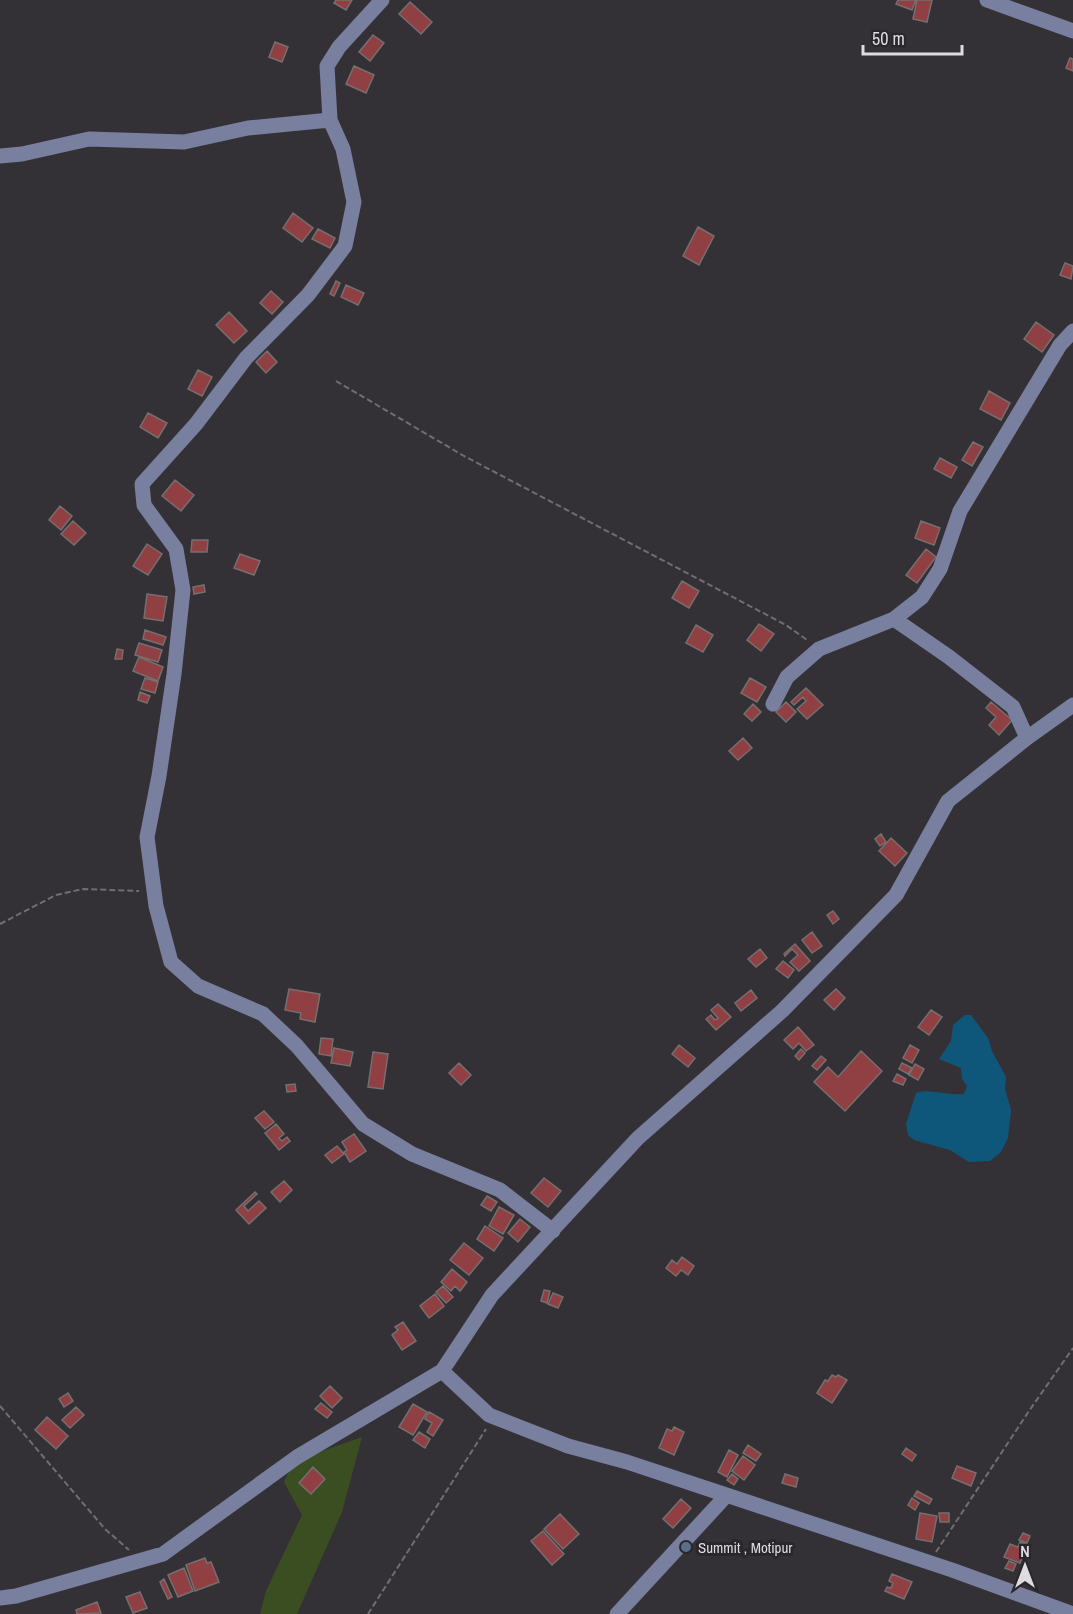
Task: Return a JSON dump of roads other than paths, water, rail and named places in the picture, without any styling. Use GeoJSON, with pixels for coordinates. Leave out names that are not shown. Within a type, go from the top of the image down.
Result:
{"type":"FeatureCollection","features":[{"type":"Feature","properties":{"kind":"street"},"geometry":{"type":"LineString","coordinates":[[382,0],[339,47],[327,66],[330,120],[343,149],[354,202],[345,246],[308,295],[246,358],[196,424],[142,484],[144,505],[176,549],[183,590],[174,674],[159,776],[147,837],[156,906],[171,962],[198,986],[263,1014],[297,1046],[363,1124],[412,1154],[500,1190],[553,1231]]}},
{"type":"Feature","properties":{"kind":"street"},"geometry":{"type":"LineString","coordinates":[[987,0],[1073,31]]}},
{"type":"Feature","properties":{"kind":"street"},"geometry":{"type":"LineString","coordinates":[[0,156],[22,154],[88,139],[184,142],[248,128],[330,120]]}},
{"type":"Feature","properties":{"kind":"street"},"geometry":{"type":"LineString","coordinates":[[773,704],[787,676],[819,649],[894,619],[922,597],[940,569],[960,512],[1060,345],[1073,331]]}},
{"type":"Feature","properties":{"kind":"street"},"geometry":{"type":"LineString","coordinates":[[894,619],[1013,706],[1027,738]]}},
{"type":"Feature","properties":{"kind":"street"},"geometry":{"type":"LineString","coordinates":[[0,1598],[16,1596],[163,1554],[297,1457],[442,1371],[492,1295],[646,1130],[782,1011],[896,895],[948,801],[1027,738],[1073,705]]}},
{"type":"Feature","properties":{"kind":"street"},"geometry":{"type":"LineString","coordinates":[[442,1371],[489,1415],[568,1446],[627,1462],[952,1570],[1073,1614]]}},
{"type":"Feature","properties":{"kind":"street"},"geometry":{"type":"LineString","coordinates":[[617,1614],[726,1496]]}},
{"type":"Feature","properties":{"kind":"water"},"geometry":{"type":"Polygon","coordinates":[[[965,1015],[971,1015],[988,1038],[992,1051],[1006,1077],[1005,1089],[1011,1110],[1008,1138],[1001,1152],[990,1161],[969,1162],[950,1150],[914,1140],[908,1135],[906,1124],[916,1093],[927,1091],[964,1094],[967,1086],[962,1079],[961,1068],[939,1059],[951,1041],[953,1025],[965,1015]]]}},
{"type":"Feature","properties":{"kind":"place","name":"Summit , Motipur"},"geometry":{"type":"Point","coordinates":[686,1547]}}]}
